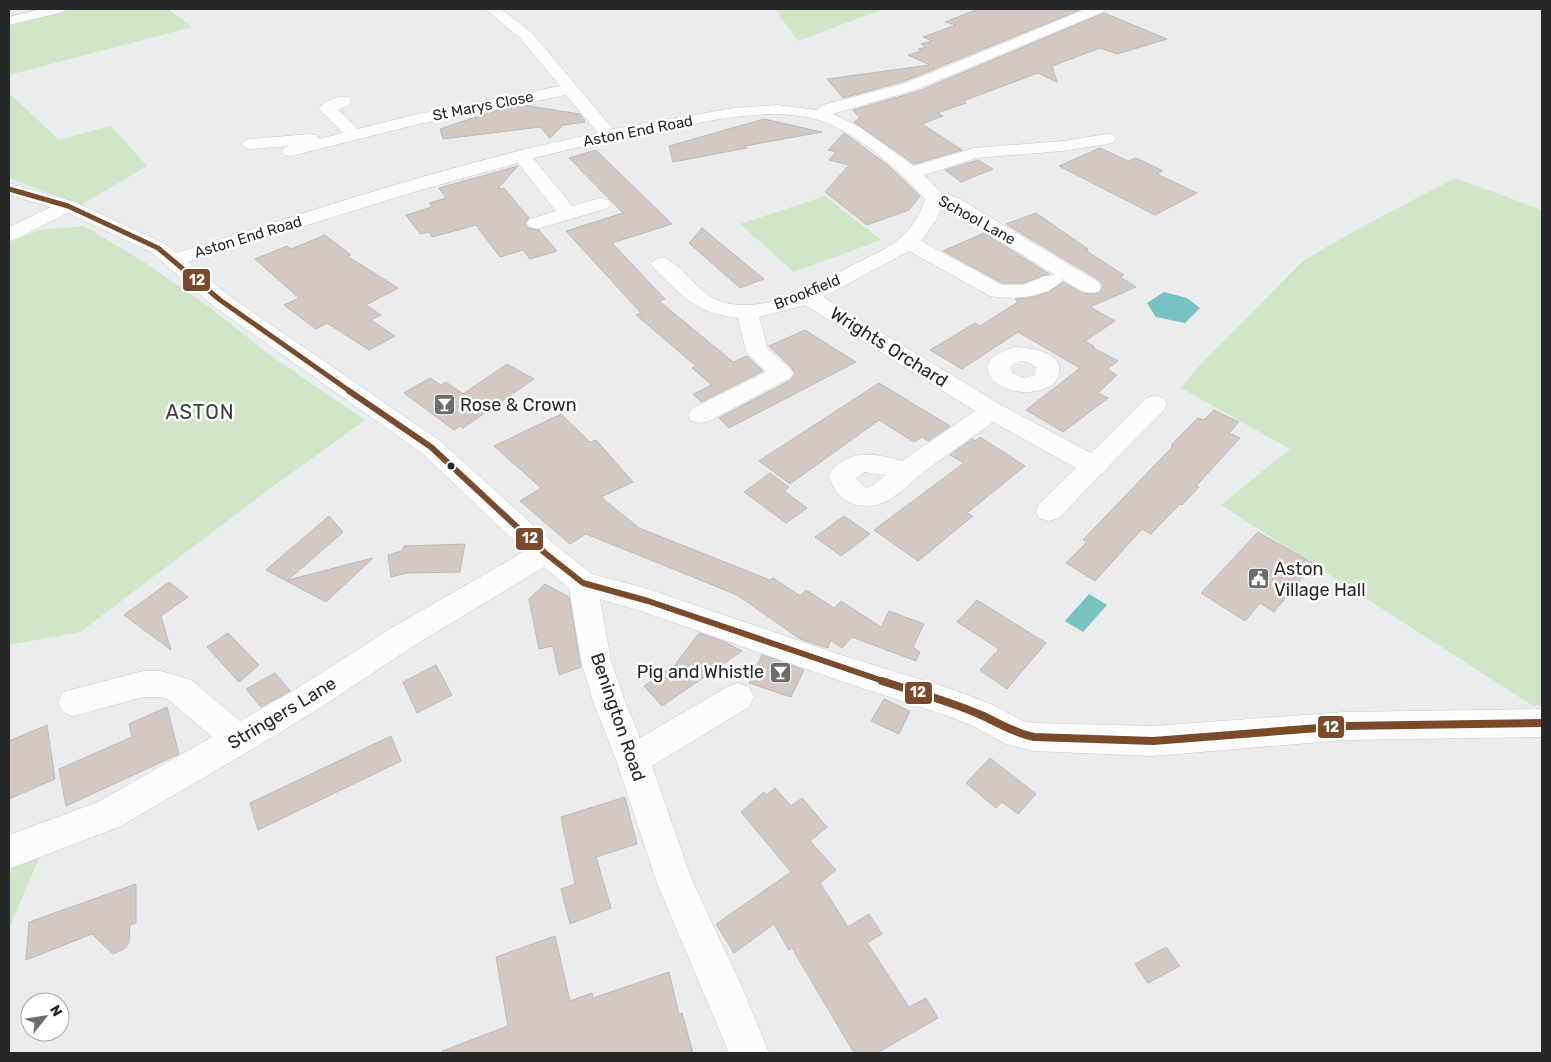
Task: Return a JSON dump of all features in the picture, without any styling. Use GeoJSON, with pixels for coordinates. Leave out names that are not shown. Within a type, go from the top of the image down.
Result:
{"type":"FeatureCollection","features":[{"type":"Feature","properties":{"kind":"street"},"geometry":{"type":"LineString","coordinates":[[9,22],[35,11],[58,9]]}},
{"type":"Feature","properties":{"kind":"street"},"geometry":{"type":"LineString","coordinates":[[492,9],[522,29],[609,135]]}},
{"type":"Feature","properties":{"kind":"street","name":"Aston End Road"},"geometry":{"type":"LineString","coordinates":[[174,260],[435,178],[609,135],[752,111],[820,115],[829,109],[912,86],[1098,9]]}},
{"type":"Feature","properties":{"kind":"street","name":"St Marys Close"},"geometry":{"type":"LineString","coordinates":[[337,139],[435,116],[570,89]]}},
{"type":"Feature","properties":{"kind":"street"},"geometry":{"type":"LineString","coordinates":[[343,101],[327,109],[355,135]]}},
{"type":"Feature","properties":{"kind":"street","name":"School Lane"},"geometry":{"type":"LineString","coordinates":[[820,115],[846,127],[911,172],[925,184],[935,198],[952,202],[1090,287]]}},
{"type":"Feature","properties":{"kind":"street"},"geometry":{"type":"LineString","coordinates":[[337,139],[340,146],[348,150],[372,147],[380,141],[377,129]]}},
{"type":"Feature","properties":{"kind":"street"},"geometry":{"type":"LineString","coordinates":[[250,144],[317,138],[337,139]]}},
{"type":"Feature","properties":{"kind":"street"},"geometry":{"type":"LineString","coordinates":[[911,172],[974,153],[1062,146],[1107,138]]}},
{"type":"Feature","properties":{"kind":"street"},"geometry":{"type":"LineString","coordinates":[[291,151],[337,139]]}},
{"type":"Feature","properties":{"kind":"street"},"geometry":{"type":"LineString","coordinates":[[522,156],[568,214]]}},
{"type":"Feature","properties":{"kind":"street"},"geometry":{"type":"LineString","coordinates":[[9,189],[68,206],[158,248],[220,300],[272,338],[431,447],[545,553],[582,583],[648,601],[951,703],[982,715],[1018,734],[1034,737],[1153,742],[1345,726],[1542,723]]}},
{"type":"Feature","properties":{"kind":"street","name":"Brookfield"},"geometry":{"type":"LineString","coordinates":[[661,264],[707,304],[727,310],[747,311],[775,306],[806,296],[892,253],[908,242],[925,223],[935,198]]}},
{"type":"Feature","properties":{"kind":"street"},"geometry":{"type":"LineString","coordinates":[[537,224],[601,204]]}},
{"type":"Feature","properties":{"kind":"street"},"geometry":{"type":"LineString","coordinates":[[9,235],[68,206]]}},
{"type":"Feature","properties":{"kind":"street"},"geometry":{"type":"LineString","coordinates":[[908,242],[998,291],[1026,291],[1051,280]]}},
{"type":"Feature","properties":{"kind":"street","name":"Wrights Orchard"},"geometry":{"type":"LineString","coordinates":[[806,296],[992,411],[1095,466]]}},
{"type":"Feature","properties":{"kind":"street"},"geometry":{"type":"LineString","coordinates":[[700,415],[782,373],[757,352],[747,311]]}},
{"type":"Feature","properties":{"kind":"street"},"geometry":{"type":"LineString","coordinates":[[971,398],[1001,377]]}},
{"type":"Feature","properties":{"kind":"street"},"geometry":{"type":"LineString","coordinates":[[1049,511],[1155,404]]}},
{"type":"Feature","properties":{"kind":"street"},"geometry":{"type":"LineString","coordinates":[[906,472],[992,411]]}},
{"type":"Feature","properties":{"kind":"street","name":"Stringers Lane"},"geometry":{"type":"LineString","coordinates":[[9,852],[109,814],[239,740],[304,701],[404,636],[545,553]]}},
{"type":"Feature","properties":{"kind":"street","name":"Benington Road"},"geometry":{"type":"LineString","coordinates":[[582,583],[596,661],[610,704],[633,760],[675,883],[749,1053]]}},
{"type":"Feature","properties":{"kind":"street"},"geometry":{"type":"LineString","coordinates":[[74,702],[143,684],[161,684],[180,690],[239,740]]}},
{"type":"Feature","properties":{"kind":"street"},"geometry":{"type":"LineString","coordinates":[[633,760],[738,697]]}},
{"type":"Feature","properties":{"kind":"green space"},"geometry":{"type":"Polygon","coordinates":[[[73,9],[168,9],[192,27],[9,75],[9,26],[73,9]]]}},
{"type":"Feature","properties":{"kind":"green space"},"geometry":{"type":"Polygon","coordinates":[[[775,9],[883,9],[798,41],[775,9]]]}},
{"type":"Feature","properties":{"kind":"green space"},"geometry":{"type":"Polygon","coordinates":[[[9,93],[59,140],[111,126],[147,166],[81,205],[9,178],[9,93]]]}},
{"type":"Feature","properties":{"kind":"green space"},"geometry":{"type":"Polygon","coordinates":[[[1455,178],[1542,210],[1542,705],[1533,706],[1221,505],[1290,449],[1181,388],[1199,366],[1303,261],[1356,230],[1455,178]]]}},
{"type":"Feature","properties":{"kind":"green space"},"geometry":{"type":"Polygon","coordinates":[[[825,196],[881,240],[794,272],[740,224],[825,196]]]}},
{"type":"Feature","properties":{"kind":"green space"},"geometry":{"type":"Polygon","coordinates":[[[84,226],[141,260],[209,307],[267,353],[365,420],[279,482],[80,632],[9,645],[9,243],[40,230],[84,226]]]}},
{"type":"Feature","properties":{"kind":"green space"},"geometry":{"type":"Polygon","coordinates":[[[47,839],[9,929],[9,877],[21,848],[47,839]]]}},
{"type":"Feature","properties":{"kind":"water"},"geometry":{"type":"Polygon","coordinates":[[[1164,292],[1187,298],[1200,308],[1185,323],[1156,317],[1147,303],[1164,292]]]}},
{"type":"Feature","properties":{"kind":"water"},"geometry":{"type":"Polygon","coordinates":[[[1089,594],[1107,605],[1083,632],[1065,621],[1089,594]]]}},
{"type":"Feature","properties":{"kind":"building"},"geometry":{"type":"Polygon","coordinates":[[[978,9],[1082,9],[905,81],[843,98],[827,79],[930,65],[908,55],[921,51],[918,49],[926,47],[921,44],[932,41],[923,37],[956,25],[945,22],[978,9]]]}},
{"type":"Feature","properties":{"kind":"building"},"geometry":{"type":"Polygon","coordinates":[[[1104,13],[1167,39],[1117,54],[1100,48],[1052,66],[1057,82],[1038,73],[963,101],[966,103],[937,113],[943,116],[922,124],[962,150],[914,164],[854,122],[860,118],[853,110],[919,91],[1104,13]]]}},
{"type":"Feature","properties":{"kind":"building"},"geometry":{"type":"Polygon","coordinates":[[[523,105],[580,114],[585,122],[563,125],[550,138],[540,127],[443,139],[440,129],[491,112],[523,105]]]}},
{"type":"Feature","properties":{"kind":"building"},"geometry":{"type":"Polygon","coordinates":[[[764,119],[822,132],[673,162],[669,146],[764,119]]]}},
{"type":"Feature","properties":{"kind":"building"},"geometry":{"type":"Polygon","coordinates":[[[844,133],[889,166],[920,196],[909,210],[867,225],[825,192],[849,165],[829,160],[836,152],[828,150],[844,133]]]}},
{"type":"Feature","properties":{"kind":"building"},"geometry":{"type":"Polygon","coordinates":[[[1100,148],[1128,161],[1136,158],[1163,171],[1157,174],[1197,193],[1155,215],[1059,166],[1100,148]]]}},
{"type":"Feature","properties":{"kind":"building"},"geometry":{"type":"Polygon","coordinates":[[[596,150],[672,224],[612,243],[665,299],[659,301],[733,362],[747,356],[763,371],[701,402],[693,394],[712,385],[692,368],[696,366],[636,315],[641,313],[566,231],[623,213],[569,158],[596,150]]]}},
{"type":"Feature","properties":{"kind":"building"},"geometry":{"type":"Polygon","coordinates":[[[978,160],[993,169],[961,182],[945,170],[978,160]]]}},
{"type":"Feature","properties":{"kind":"building"},"geometry":{"type":"Polygon","coordinates":[[[518,166],[499,187],[501,189],[504,188],[529,218],[525,223],[528,228],[539,230],[557,251],[530,259],[523,250],[500,257],[476,225],[432,237],[429,232],[420,234],[406,215],[432,207],[429,203],[446,198],[439,188],[518,166]]]}},
{"type":"Feature","properties":{"kind":"building"},"geometry":{"type":"Polygon","coordinates":[[[1036,213],[1088,249],[1085,250],[1124,275],[1120,277],[1136,287],[1090,307],[1115,321],[1085,341],[1094,346],[1092,347],[1118,361],[1107,369],[1117,375],[1098,393],[1108,398],[1063,432],[1026,410],[1080,368],[1018,332],[962,369],[930,350],[975,323],[980,326],[1018,302],[1015,299],[1029,298],[1049,292],[1063,282],[1082,293],[1100,293],[1103,286],[1099,280],[1006,224],[1036,213]]]}},
{"type":"Feature","properties":{"kind":"building"},"geometry":{"type":"Polygon","coordinates":[[[702,228],[764,279],[740,288],[689,243],[702,228]]]}},
{"type":"Feature","properties":{"kind":"building"},"geometry":{"type":"Polygon","coordinates":[[[984,233],[1049,274],[1023,283],[1002,283],[943,251],[984,233]]]}},
{"type":"Feature","properties":{"kind":"building"},"geometry":{"type":"Polygon","coordinates":[[[325,235],[351,255],[347,256],[398,288],[366,305],[381,315],[371,320],[395,336],[369,350],[327,323],[316,329],[284,305],[299,298],[255,259],[287,246],[291,249],[325,235]]]}},
{"type":"Feature","properties":{"kind":"building"},"geometry":{"type":"Polygon","coordinates":[[[805,330],[856,362],[729,428],[719,418],[791,380],[795,374],[791,367],[769,346],[805,330]]]}},
{"type":"Feature","properties":{"kind":"building"},"geometry":{"type":"Polygon","coordinates":[[[507,364],[534,379],[463,428],[460,426],[454,430],[404,393],[430,378],[441,385],[446,382],[463,394],[507,364]]]}},
{"type":"Feature","properties":{"kind":"building"},"geometry":{"type":"Polygon","coordinates":[[[879,383],[950,426],[928,441],[922,437],[914,442],[879,420],[790,484],[759,461],[879,383]]]}},
{"type":"Feature","properties":{"kind":"building"},"geometry":{"type":"Polygon","coordinates":[[[1214,410],[1239,422],[1229,433],[1240,438],[1196,486],[1199,487],[1182,505],[1180,504],[1151,534],[1142,529],[1095,581],[1066,563],[1087,542],[1083,540],[1173,446],[1171,445],[1198,418],[1204,420],[1214,410]]]}},
{"type":"Feature","properties":{"kind":"building"},"geometry":{"type":"Polygon","coordinates":[[[561,414],[590,442],[596,440],[633,482],[601,497],[639,528],[770,580],[773,578],[800,596],[806,590],[834,608],[841,601],[881,627],[889,611],[924,624],[913,647],[920,652],[916,661],[852,637],[842,648],[831,640],[828,648],[800,639],[737,595],[586,534],[570,544],[520,501],[541,488],[494,446],[561,414]]]}},
{"type":"Feature","properties":{"kind":"building"},"geometry":{"type":"Polygon","coordinates":[[[980,437],[1025,466],[967,513],[973,516],[918,561],[874,530],[964,463],[950,455],[972,439],[975,441],[980,437]]]}},
{"type":"Feature","properties":{"kind":"building"},"geometry":{"type":"Polygon","coordinates":[[[770,473],[789,487],[784,491],[807,508],[786,523],[744,492],[770,473]]]}},
{"type":"Feature","properties":{"kind":"building"},"geometry":{"type":"Polygon","coordinates":[[[329,516],[343,532],[288,580],[373,558],[326,602],[266,570],[329,516]]]}},
{"type":"Feature","properties":{"kind":"building"},"geometry":{"type":"Polygon","coordinates":[[[844,516],[870,534],[841,556],[815,537],[844,516]]]}},
{"type":"Feature","properties":{"kind":"building","name":"Aston Village Hall"},"geometry":{"type":"Polygon","coordinates":[[[1258,532],[1314,564],[1274,612],[1260,603],[1245,621],[1201,593],[1258,532]]]}},
{"type":"Feature","properties":{"kind":"building"},"geometry":{"type":"Polygon","coordinates":[[[465,544],[460,572],[406,573],[391,577],[388,555],[402,551],[404,546],[465,544]]]}},
{"type":"Feature","properties":{"kind":"building"},"geometry":{"type":"Polygon","coordinates":[[[169,582],[188,597],[161,616],[171,650],[124,615],[169,582]]]}},
{"type":"Feature","properties":{"kind":"building"},"geometry":{"type":"Polygon","coordinates":[[[545,584],[569,597],[581,667],[559,675],[553,646],[539,649],[529,599],[545,584]]]}},
{"type":"Feature","properties":{"kind":"building"},"geometry":{"type":"Polygon","coordinates":[[[977,600],[1046,643],[1007,689],[980,670],[999,649],[957,622],[977,600]]]}},
{"type":"Feature","properties":{"kind":"building"},"geometry":{"type":"Polygon","coordinates":[[[228,633],[259,665],[239,682],[207,647],[228,633]]]}},
{"type":"Feature","properties":{"kind":"building"},"geometry":{"type":"Polygon","coordinates":[[[699,633],[725,642],[742,651],[662,706],[644,686],[674,666],[699,633]]]}},
{"type":"Feature","properties":{"kind":"building"},"geometry":{"type":"Polygon","coordinates":[[[762,655],[804,670],[791,697],[749,683],[762,655]]]}},
{"type":"Feature","properties":{"kind":"building"},"geometry":{"type":"Polygon","coordinates":[[[436,665],[452,695],[417,713],[403,682],[436,665]]]}},
{"type":"Feature","properties":{"kind":"building"},"geometry":{"type":"Polygon","coordinates":[[[275,673],[290,691],[261,707],[246,689],[275,673]]]}},
{"type":"Feature","properties":{"kind":"building"},"geometry":{"type":"Polygon","coordinates":[[[884,699],[910,711],[899,734],[871,721],[884,699]]]}},
{"type":"Feature","properties":{"kind":"building"},"geometry":{"type":"Polygon","coordinates":[[[167,707],[179,754],[66,806],[59,769],[132,737],[129,724],[167,707]]]}},
{"type":"Feature","properties":{"kind":"building"},"geometry":{"type":"Polygon","coordinates":[[[47,725],[55,779],[9,799],[9,741],[47,725]]]}},
{"type":"Feature","properties":{"kind":"building"},"geometry":{"type":"Polygon","coordinates":[[[391,736],[401,761],[258,830],[250,803],[391,736]]]}},
{"type":"Feature","properties":{"kind":"building"},"geometry":{"type":"Polygon","coordinates":[[[990,758],[1036,794],[1018,814],[1002,802],[996,808],[966,783],[990,758]]]}},
{"type":"Feature","properties":{"kind":"building"},"geometry":{"type":"Polygon","coordinates":[[[775,788],[791,806],[802,798],[827,827],[810,841],[836,870],[820,883],[848,927],[869,914],[882,934],[867,943],[909,1007],[926,998],[938,1018],[877,1053],[854,1053],[792,948],[789,950],[774,924],[734,953],[716,924],[791,872],[741,812],[764,792],[766,795],[775,788]]]}},
{"type":"Feature","properties":{"kind":"building"},"geometry":{"type":"Polygon","coordinates":[[[625,797],[637,844],[596,857],[611,908],[570,924],[561,889],[575,884],[561,817],[625,797]]]}},
{"type":"Feature","properties":{"kind":"building"},"geometry":{"type":"Polygon","coordinates":[[[136,884],[136,923],[130,925],[129,943],[124,949],[113,954],[92,934],[26,960],[29,922],[136,884]]]}},
{"type":"Feature","properties":{"kind":"building"},"geometry":{"type":"Polygon","coordinates":[[[555,936],[570,1001],[592,993],[593,998],[669,972],[679,1014],[682,1013],[693,1053],[443,1053],[442,1051],[508,1026],[496,957],[555,936]]]}},
{"type":"Feature","properties":{"kind":"building"},"geometry":{"type":"Polygon","coordinates":[[[1166,947],[1180,966],[1148,983],[1135,964],[1166,947]]]}},
{"type":"Feature","properties":{"kind":"transit line","name":"12"},"geometry":{"type":"LineString","coordinates":[[9,189],[68,206],[158,248],[220,300],[431,447],[545,553],[583,583],[648,601],[838,667],[951,703],[982,715],[1018,734],[1034,737],[1153,741],[1345,726],[1542,723]]}},
{"type":"Feature","properties":{"kind":"place","name":"Rose & Crown"},"geometry":{"type":"Point","coordinates":[444,405]}},
{"type":"Feature","properties":{"kind":"place","name":"Aston Village Hall"},"geometry":{"type":"Point","coordinates":[1258,579]}},
{"type":"Feature","properties":{"kind":"place","name":"Pig and Whistle"},"geometry":{"type":"Point","coordinates":[780,672]}},
{"type":"Feature","properties":{"kind":"district","name":"ASTON"},"geometry":{"type":"Point","coordinates":[200,412]}}]}
